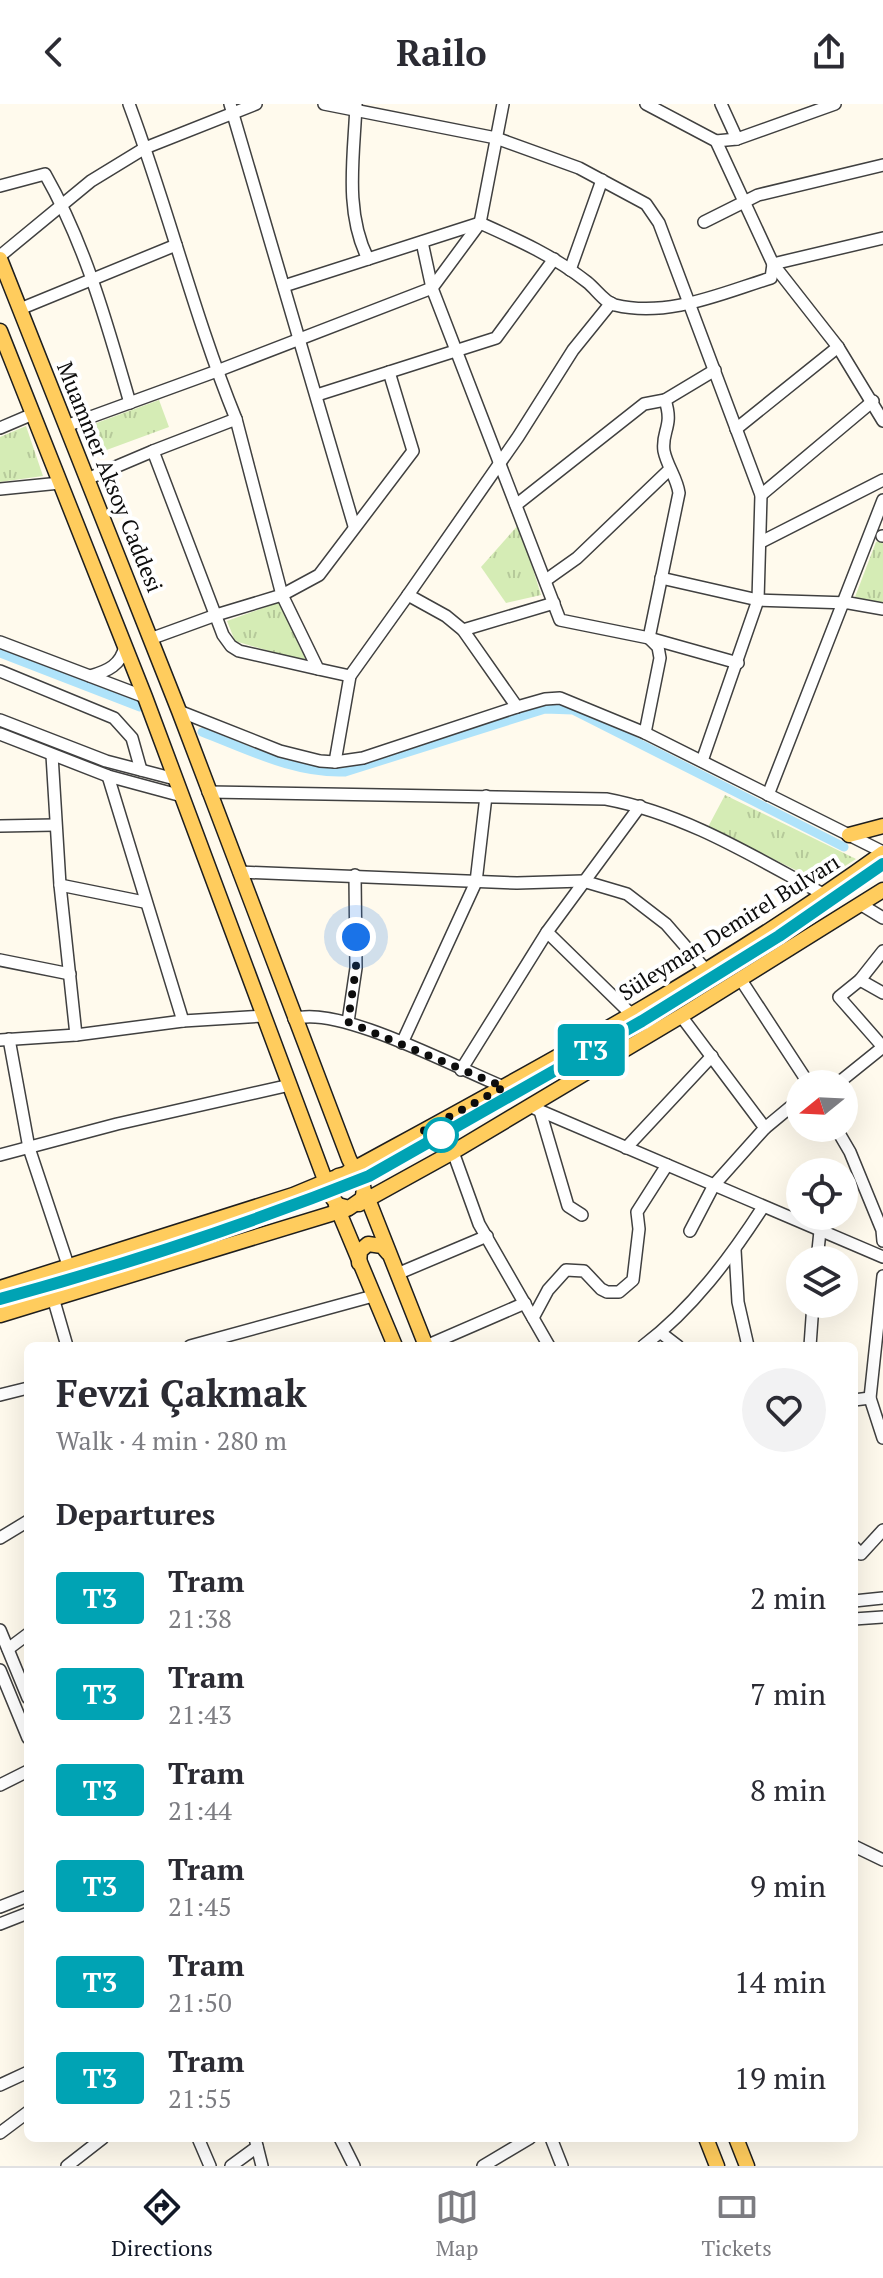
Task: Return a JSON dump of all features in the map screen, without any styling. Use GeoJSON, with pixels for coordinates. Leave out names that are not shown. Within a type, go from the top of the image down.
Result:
{"type":"FeatureCollection","features":[{"type":"Feature","properties":{"kind":"main road","name":"Muammer Aksoy Caddesi"},"geometry":{"type":"LineString","coordinates":[[0,258],[179,711],[334,1121],[347,1190]]}},
{"type":"Feature","properties":{"kind":"main road"},"geometry":{"type":"LineString","coordinates":[[1,338],[145,697],[306,1130],[388,1253],[424,1342]]}},
{"type":"Feature","properties":{"kind":"main road"},"geometry":{"type":"LineString","coordinates":[[145,697],[179,711]]}},
{"type":"Feature","properties":{"kind":"main road"},"geometry":{"type":"LineString","coordinates":[[849,835],[883,826]]}},
{"type":"Feature","properties":{"kind":"main road","name":"Süleyman Demirel Bulvarı"},"geometry":{"type":"LineString","coordinates":[[0,1288],[293,1195],[347,1190],[504,1087],[632,1015],[825,895],[883,852]]}},
{"type":"Feature","properties":{"kind":"main road","name":"Süleyman Demirel Bulvarı"},"geometry":{"type":"LineString","coordinates":[[0,1315],[54,1301],[178,1259],[347,1190],[453,1152],[534,1108],[883,890]]}},
{"type":"Feature","properties":{"kind":"main road"},"geometry":{"type":"LineString","coordinates":[[306,1130],[312,1137],[326,1138],[333,1131],[334,1121]]}},
{"type":"Feature","properties":{"kind":"main road"},"geometry":{"type":"LineString","coordinates":[[347,1190],[360,1265],[393,1342]]}},
{"type":"Feature","properties":{"kind":"main road"},"geometry":{"type":"LineString","coordinates":[[360,1265],[360,1251],[368,1244],[378,1243],[388,1253]]}},
{"type":"Feature","properties":{"kind":"main road"},"geometry":{"type":"LineString","coordinates":[[708,2142],[717,2166]]}},
{"type":"Feature","properties":{"kind":"main road"},"geometry":{"type":"LineString","coordinates":[[738,2142],[747,2166]]}},
{"type":"Feature","properties":{"kind":"street"},"geometry":{"type":"LineString","coordinates":[[129,104],[217,371],[236,419],[282,595],[318,669]]}},
{"type":"Feature","properties":{"kind":"street"},"geometry":{"type":"LineString","coordinates":[[0,258],[91,181],[145,148],[231,109],[256,104]]}},
{"type":"Feature","properties":{"kind":"street"},"geometry":{"type":"LineString","coordinates":[[324,104],[356,107],[496,138],[579,168],[646,204],[659,223],[761,495],[758,600],[702,761]]}},
{"type":"Feature","properties":{"kind":"street"},"geometry":{"type":"LineString","coordinates":[[66,426],[432,288],[480,223],[503,104]]}},
{"type":"Feature","properties":{"kind":"street"},"geometry":{"type":"LineString","coordinates":[[646,104],[716,141],[737,139],[835,104]]}},
{"type":"Feature","properties":{"kind":"street"},"geometry":{"type":"LineString","coordinates":[[721,104],[737,139]]}},
{"type":"Feature","properties":{"kind":"street"},"geometry":{"type":"LineString","coordinates":[[356,107],[351,195],[359,241],[368,259]]}},
{"type":"Feature","properties":{"kind":"street"},"geometry":{"type":"LineString","coordinates":[[231,109],[354,526]]}},
{"type":"Feature","properties":{"kind":"street"},"geometry":{"type":"LineString","coordinates":[[716,141],[773,264],[838,347],[883,421]]}},
{"type":"Feature","properties":{"kind":"street"},"geometry":{"type":"LineString","coordinates":[[704,222],[758,195],[883,165]]}},
{"type":"Feature","properties":{"kind":"street"},"geometry":{"type":"LineString","coordinates":[[0,186],[45,174],[63,205],[94,279],[130,403]]}},
{"type":"Feature","properties":{"kind":"street"},"geometry":{"type":"LineString","coordinates":[[570,270],[602,180]]}},
{"type":"Feature","properties":{"kind":"street"},"geometry":{"type":"LineString","coordinates":[[284,286],[480,223],[554,259],[611,303],[660,308],[691,303],[771,278],[773,264]]}},
{"type":"Feature","properties":{"kind":"street"},"geometry":{"type":"LineString","coordinates":[[773,264],[883,238]]}},
{"type":"Feature","properties":{"kind":"street"},"geometry":{"type":"LineString","coordinates":[[422,242],[432,288],[560,620],[649,638],[738,663]]}},
{"type":"Feature","properties":{"kind":"street"},"geometry":{"type":"LineString","coordinates":[[20,309],[176,245]]}},
{"type":"Feature","properties":{"kind":"street"},"geometry":{"type":"LineString","coordinates":[[317,395],[496,338],[554,259]]}},
{"type":"Feature","properties":{"kind":"street"},"geometry":{"type":"LineString","coordinates":[[335,762],[350,676],[518,437],[573,350],[611,303]]}},
{"type":"Feature","properties":{"kind":"street"},"geometry":{"type":"LineString","coordinates":[[736,429],[838,347]]}},
{"type":"Feature","properties":{"kind":"street"},"geometry":{"type":"LineString","coordinates":[[516,505],[644,404],[665,400],[715,370]]}},
{"type":"Feature","properties":{"kind":"street"},"geometry":{"type":"LineString","coordinates":[[150,639],[282,595],[319,575],[413,451],[389,372]]}},
{"type":"Feature","properties":{"kind":"street"},"geometry":{"type":"LineString","coordinates":[[649,638],[679,493],[663,446],[670,417],[665,400]]}},
{"type":"Feature","properties":{"kind":"street"},"geometry":{"type":"LineString","coordinates":[[761,495],[873,401]]}},
{"type":"Feature","properties":{"kind":"street"},"geometry":{"type":"LineString","coordinates":[[0,428],[33,414]]}},
{"type":"Feature","properties":{"kind":"street"},"geometry":{"type":"LineString","coordinates":[[87,479],[236,419]]}},
{"type":"Feature","properties":{"kind":"street"},"geometry":{"type":"LineString","coordinates":[[153,451],[223,635],[231,646],[239,651],[350,676]]}},
{"type":"Feature","properties":{"kind":"street"},"geometry":{"type":"LineString","coordinates":[[546,580],[577,558],[669,470]]}},
{"type":"Feature","properties":{"kind":"street"},"geometry":{"type":"LineString","coordinates":[[761,542],[883,480]]}},
{"type":"Feature","properties":{"kind":"street"},"geometry":{"type":"LineString","coordinates":[[0,489],[60,483]]}},
{"type":"Feature","properties":{"kind":"street"},"geometry":{"type":"LineString","coordinates":[[768,795],[883,500]]}},
{"type":"Feature","properties":{"kind":"street"},"geometry":{"type":"LineString","coordinates":[[661,578],[758,600],[844,603],[883,609]]}},
{"type":"Feature","properties":{"kind":"street"},"geometry":{"type":"LineString","coordinates":[[408,595],[446,616],[463,630],[517,707]]}},
{"type":"Feature","properties":{"kind":"street"},"geometry":{"type":"LineString","coordinates":[[463,630],[554,603]]}},
{"type":"Feature","properties":{"kind":"street"},"geometry":{"type":"LineString","coordinates":[[645,733],[660,658],[658,647],[649,638]]}},
{"type":"Feature","properties":{"kind":"street"},"geometry":{"type":"LineString","coordinates":[[0,642],[145,697]]}},
{"type":"Feature","properties":{"kind":"street"},"geometry":{"type":"LineString","coordinates":[[90,676],[114,666],[125,646]]}},
{"type":"Feature","properties":{"kind":"street"},"geometry":{"type":"LineString","coordinates":[[0,671],[114,718],[132,738],[141,770]]}},
{"type":"Feature","properties":{"kind":"street"},"geometry":{"type":"LineString","coordinates":[[179,711],[280,751],[335,762],[363,758],[517,707],[560,698],[645,733],[883,852]]}},
{"type":"Feature","properties":{"kind":"street"},"geometry":{"type":"LineString","coordinates":[[0,720],[106,761],[175,779]]}},
{"type":"Feature","properties":{"kind":"street"},"geometry":{"type":"LineString","coordinates":[[0,734],[108,776],[182,796]]}},
{"type":"Feature","properties":{"kind":"street"},"geometry":{"type":"LineString","coordinates":[[52,755],[60,885],[76,1035]]}},
{"type":"Feature","properties":{"kind":"street"},"geometry":{"type":"LineString","coordinates":[[108,776],[144,902],[183,1021]]}},
{"type":"Feature","properties":{"kind":"street"},"geometry":{"type":"LineString","coordinates":[[208,792],[606,799],[640,806],[693,825],[825,895]]}},
{"type":"Feature","properties":{"kind":"street"},"geometry":{"type":"LineString","coordinates":[[402,1043],[476,882],[486,796]]}},
{"type":"Feature","properties":{"kind":"street"},"geometry":{"type":"LineString","coordinates":[[461,1070],[547,932],[640,806]]}},
{"type":"Feature","properties":{"kind":"street"},"geometry":{"type":"LineString","coordinates":[[0,826],[55,825]]}},
{"type":"Feature","properties":{"kind":"street"},"geometry":{"type":"LineString","coordinates":[[239,872],[476,882],[583,881],[627,894],[666,924],[706,970]]}},
{"type":"Feature","properties":{"kind":"street"},"geometry":{"type":"LineString","coordinates":[[348,1022],[356,968],[355,875]]}},
{"type":"Feature","properties":{"kind":"street"},"geometry":{"type":"LineString","coordinates":[[60,885],[144,902]]}},
{"type":"Feature","properties":{"kind":"street"},"geometry":{"type":"LineString","coordinates":[[860,904],[883,918]]}},
{"type":"Feature","properties":{"kind":"street"},"geometry":{"type":"LineString","coordinates":[[547,932],[632,1015]]}},
{"type":"Feature","properties":{"kind":"street"},"geometry":{"type":"LineString","coordinates":[[854,1070],[883,1047],[839,997],[860,980],[883,951]]}},
{"type":"Feature","properties":{"kind":"street"},"geometry":{"type":"LineString","coordinates":[[0,960],[70,974]]}},
{"type":"Feature","properties":{"kind":"street"},"geometry":{"type":"LineString","coordinates":[[741,980],[800,1070]]}},
{"type":"Feature","properties":{"kind":"street"},"geometry":{"type":"LineString","coordinates":[[860,980],[883,993]]}},
{"type":"Feature","properties":{"kind":"street"},"geometry":{"type":"LineString","coordinates":[[294,1019],[303,1015],[348,1022],[504,1087]]}},
{"type":"Feature","properties":{"kind":"street"},"geometry":{"type":"LineString","coordinates":[[69,1268],[29,1148],[4,1039],[263,1016]]}},
{"type":"Feature","properties":{"kind":"street"},"geometry":{"type":"LineString","coordinates":[[681,1016],[765,1128]]}},
{"type":"Feature","properties":{"kind":"street"},"geometry":{"type":"LineString","coordinates":[[626,1148],[712,1056]]}},
{"type":"Feature","properties":{"kind":"street"},"geometry":{"type":"LineString","coordinates":[[0,1155],[117,1124],[290,1085]]}},
{"type":"Feature","properties":{"kind":"street"},"geometry":{"type":"LineString","coordinates":[[534,1108],[883,1257]]}},
{"type":"Feature","properties":{"kind":"street"},"geometry":{"type":"LineString","coordinates":[[534,1108],[568,1206],[582,1215]]}},
{"type":"Feature","properties":{"kind":"street"},"geometry":{"type":"LineString","coordinates":[[690,1231],[714,1185],[765,1128],[786,1111]]}},
{"type":"Feature","properties":{"kind":"street"},"geometry":{"type":"LineString","coordinates":[[844,1142],[882,1230],[883,1241]]}},
{"type":"Feature","properties":{"kind":"street"},"geometry":{"type":"LineString","coordinates":[[453,1152],[479,1224],[547,1342]]}},
{"type":"Feature","properties":{"kind":"street"},"geometry":{"type":"LineString","coordinates":[[533,1318],[548,1290],[566,1270],[578,1268],[601,1289],[613,1293],[625,1289],[633,1280],[638,1241],[637,1212],[667,1165]]}},
{"type":"Feature","properties":{"kind":"street"},"geometry":{"type":"LineString","coordinates":[[649,1342],[661,1333],[735,1250],[763,1207]]}},
{"type":"Feature","properties":{"kind":"street"},"geometry":{"type":"LineString","coordinates":[[818,1246],[820,1231]]}},
{"type":"Feature","properties":{"kind":"street"},"geometry":{"type":"LineString","coordinates":[[397,1274],[487,1236]]}},
{"type":"Feature","properties":{"kind":"street"},"geometry":{"type":"LineString","coordinates":[[735,1250],[738,1302],[747,1342]]}},
{"type":"Feature","properties":{"kind":"street"},"geometry":{"type":"LineString","coordinates":[[883,1276],[870,1398],[883,1438]]}},
{"type":"Feature","properties":{"kind":"street"},"geometry":{"type":"LineString","coordinates":[[205,1342],[373,1296]]}},
{"type":"Feature","properties":{"kind":"street"},"geometry":{"type":"LineString","coordinates":[[54,1301],[66,1342]]}},
{"type":"Feature","properties":{"kind":"street"},"geometry":{"type":"LineString","coordinates":[[435,1342],[525,1303]]}},
{"type":"Feature","properties":{"kind":"street"},"geometry":{"type":"LineString","coordinates":[[810,1342],[812,1318]]}},
{"type":"Feature","properties":{"kind":"street"},"geometry":{"type":"LineString","coordinates":[[661,1333],[662,1342]]}},
{"type":"Feature","properties":{"kind":"street"},"geometry":{"type":"LineString","coordinates":[[661,1333],[673,1342]]}},
{"type":"Feature","properties":{"kind":"street"},"geometry":{"type":"LineString","coordinates":[[0,1395],[24,1389]]}},
{"type":"Feature","properties":{"kind":"street"},"geometry":{"type":"LineString","coordinates":[[858,1400],[870,1398]]}},
{"type":"Feature","properties":{"kind":"street"},"geometry":{"type":"LineString","coordinates":[[0,1538],[24,1523]]}},
{"type":"Feature","properties":{"kind":"street"},"geometry":{"type":"LineString","coordinates":[[858,1551],[861,1554],[883,1530]]}},
{"type":"Feature","properties":{"kind":"street"},"geometry":{"type":"LineString","coordinates":[[858,1604],[883,1598]]}},
{"type":"Feature","properties":{"kind":"street"},"geometry":{"type":"LineString","coordinates":[[858,1619],[883,1617]]}},
{"type":"Feature","properties":{"kind":"street"},"geometry":{"type":"LineString","coordinates":[[0,1630],[24,1688]]}},
{"type":"Feature","properties":{"kind":"street"},"geometry":{"type":"LineString","coordinates":[[8,1649],[24,1637]]}},
{"type":"Feature","properties":{"kind":"street"},"geometry":{"type":"LineString","coordinates":[[0,1670],[24,1728]]}},
{"type":"Feature","properties":{"kind":"street"},"geometry":{"type":"LineString","coordinates":[[0,1785],[24,1773]]}},
{"type":"Feature","properties":{"kind":"street"},"geometry":{"type":"LineString","coordinates":[[858,1848],[883,1860]]}},
{"type":"Feature","properties":{"kind":"street"},"geometry":{"type":"LineString","coordinates":[[0,1907],[24,1898]]}},
{"type":"Feature","properties":{"kind":"street"},"geometry":{"type":"LineString","coordinates":[[0,1924],[24,1915]]}},
{"type":"Feature","properties":{"kind":"street"},"geometry":{"type":"LineString","coordinates":[[0,2085],[24,2074]]}},
{"type":"Feature","properties":{"kind":"street"},"geometry":{"type":"LineString","coordinates":[[0,2133],[24,2115]]}},
{"type":"Feature","properties":{"kind":"street"},"geometry":{"type":"LineString","coordinates":[[67,2166],[98,2142]]}},
{"type":"Feature","properties":{"kind":"street"},"geometry":{"type":"LineString","coordinates":[[200,2142],[210,2166]]}},
{"type":"Feature","properties":{"kind":"street"},"geometry":{"type":"LineString","coordinates":[[231,2166],[256,2142],[262,2166]]}},
{"type":"Feature","properties":{"kind":"street"},"geometry":{"type":"LineString","coordinates":[[342,2142],[354,2166]]}},
{"type":"Feature","properties":{"kind":"street"},"geometry":{"type":"LineString","coordinates":[[483,2166],[523,2142]]}},
{"type":"Feature","properties":{"kind":"street"},"geometry":{"type":"LineString","coordinates":[[553,2142],[562,2166]]}},
{"type":"Feature","properties":{"kind":"green space"},"geometry":{"type":"Polygon","coordinates":[[[159,400],[169,427],[93,455],[83,428],[159,400]]]}},
{"type":"Feature","properties":{"kind":"green space"},"geometry":{"type":"Polygon","coordinates":[[[26,426],[43,476],[0,482],[0,437],[26,426]]]}},
{"type":"Feature","properties":{"kind":"green space"},"geometry":{"type":"Polygon","coordinates":[[[519,524],[541,595],[506,603],[481,567],[519,524]]]}},
{"type":"Feature","properties":{"kind":"green space"},"geometry":{"type":"Polygon","coordinates":[[[883,540],[883,603],[855,597],[876,542],[883,540]]]}},
{"type":"Feature","properties":{"kind":"green space"},"geometry":{"type":"Polygon","coordinates":[[[279,602],[306,660],[235,641],[227,621],[279,602]]]}},
{"type":"Feature","properties":{"kind":"green space"},"geometry":{"type":"Polygon","coordinates":[[[725,795],[856,859],[820,882],[708,827],[725,795]]]}},
{"type":"Feature","properties":{"kind":"waterway"},"geometry":{"type":"LineString","coordinates":[[0,653],[140,707]]}},
{"type":"Feature","properties":{"kind":"waterway"},"geometry":{"type":"LineString","coordinates":[[202,732],[290,765],[345,772],[545,709],[573,710],[844,847]]}},
{"type":"Feature","properties":{"kind":"tram line"},"geometry":{"type":"LineString","coordinates":[[0,1299],[186,1243],[369,1176],[642,1021],[779,936],[883,864]]}},
{"type":"Feature","properties":{"kind":"tram line","name":"T3"},"geometry":{"type":"LineString","coordinates":[[0,1299],[102,1269],[323,1195],[369,1176],[642,1021],[779,936],[883,864]]}},
{"type":"Feature","properties":{"kind":"route"},"geometry":{"type":"LineString","coordinates":[[356,937],[356,968],[348,1022],[504,1087],[423,1131],[441,1135]]}}]}
